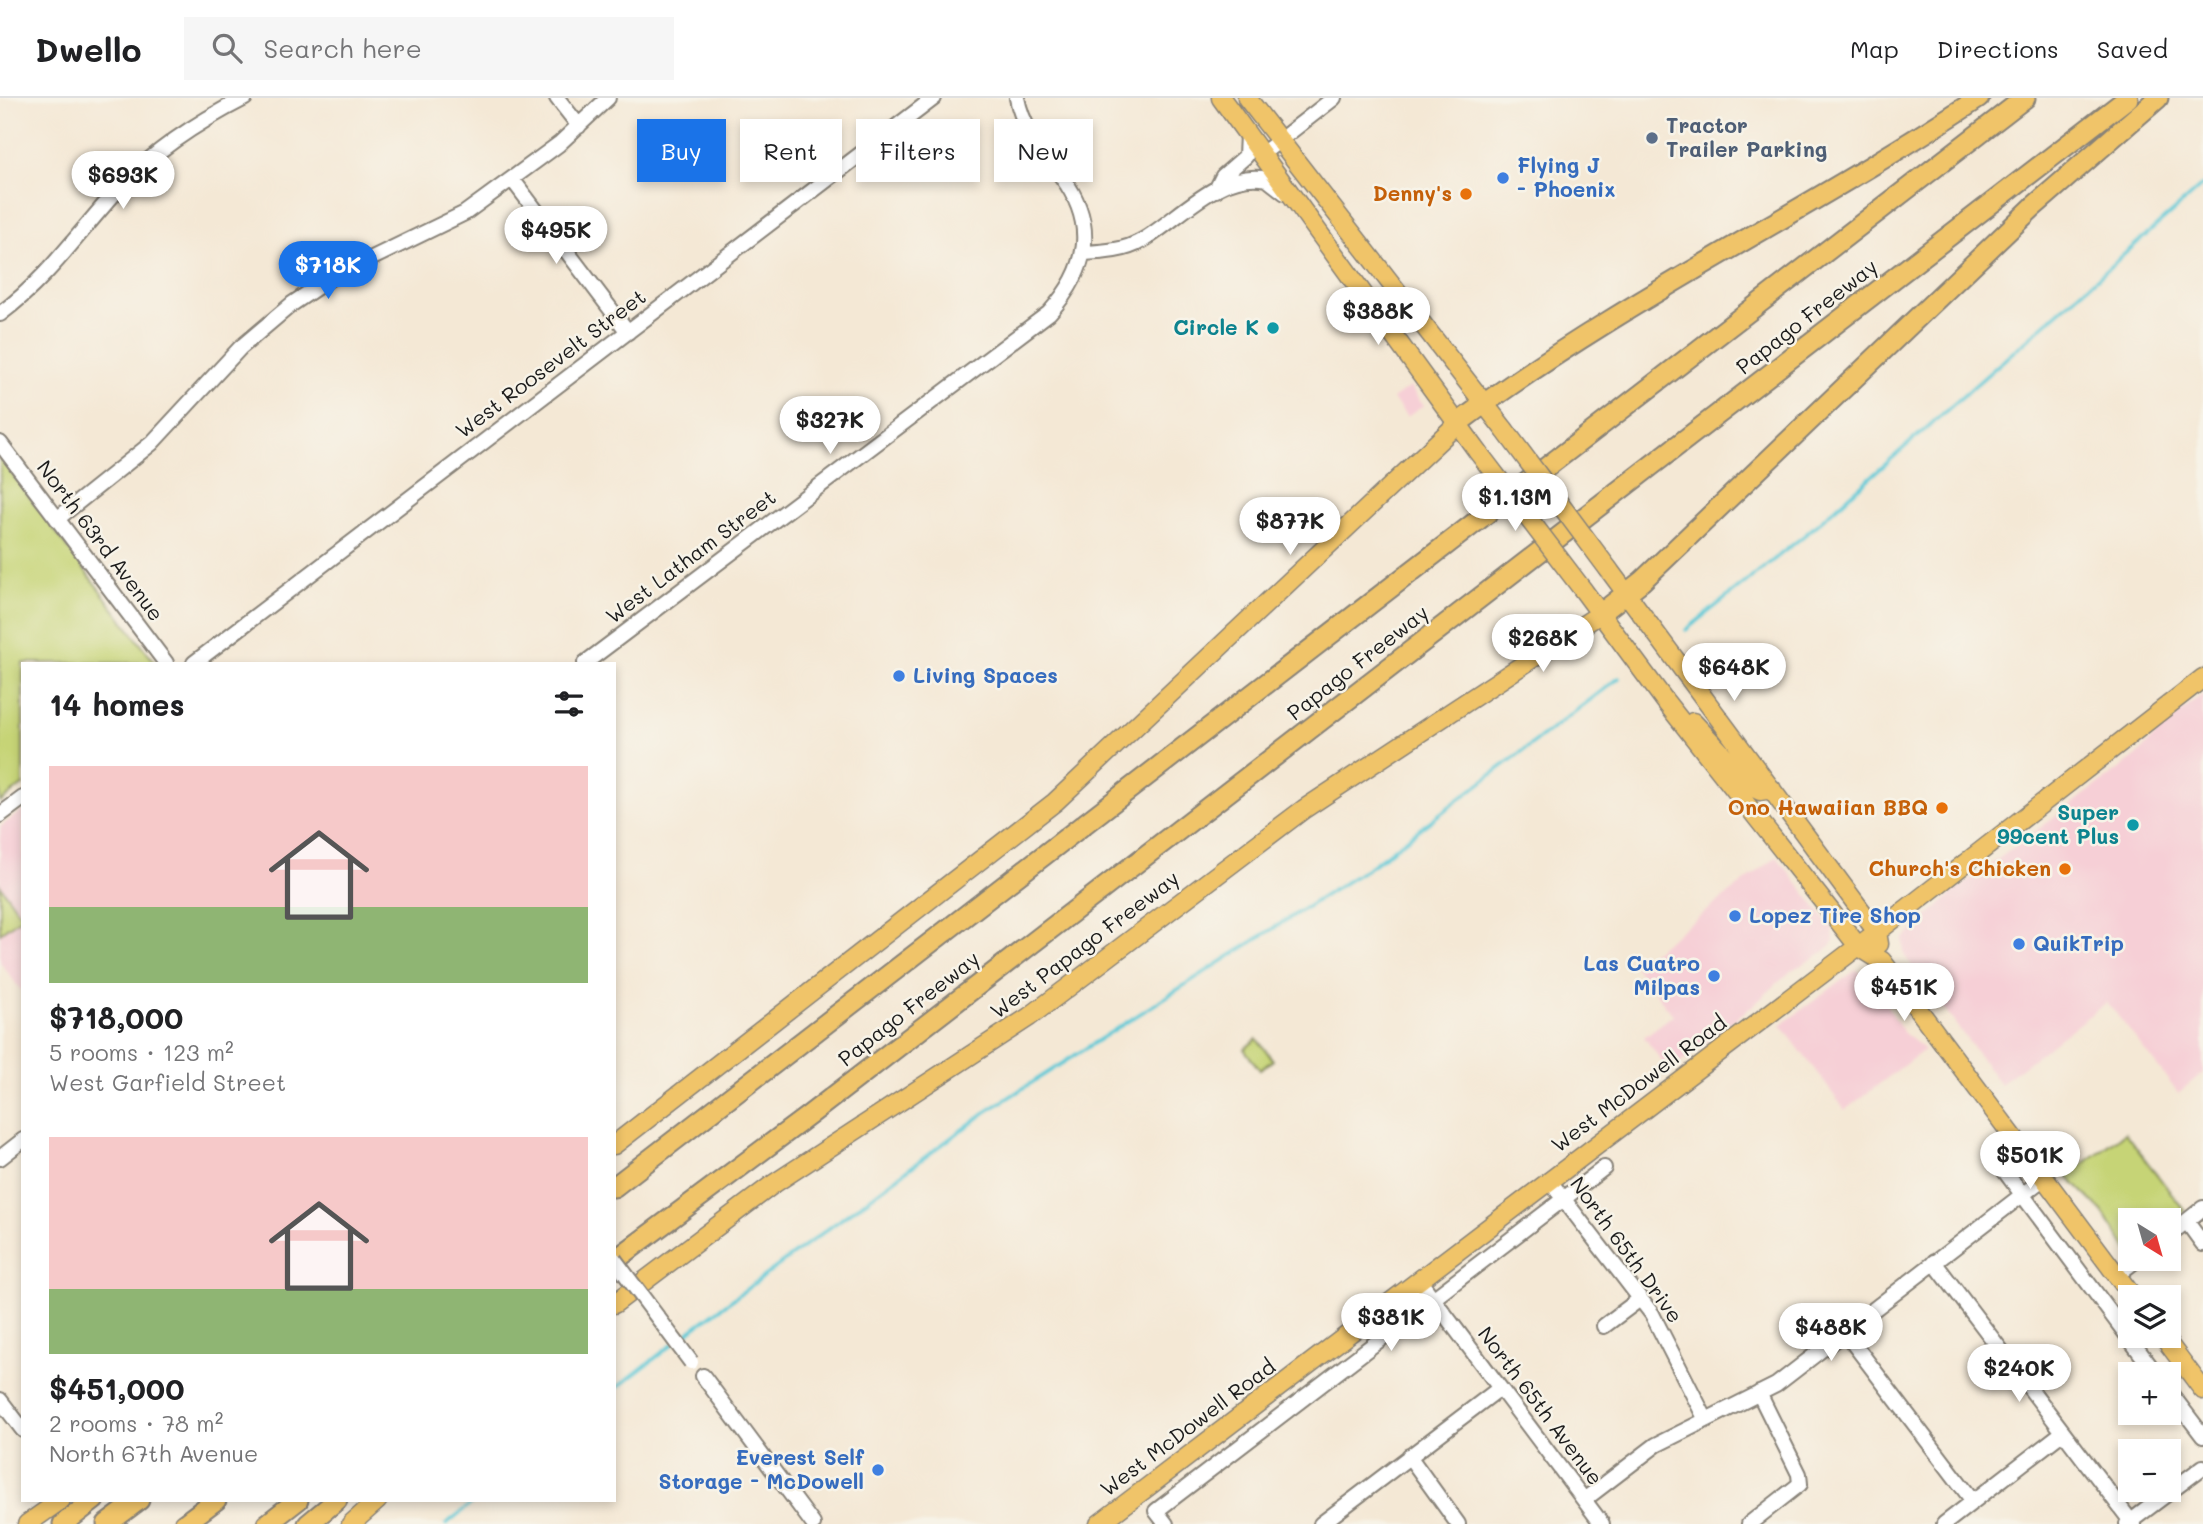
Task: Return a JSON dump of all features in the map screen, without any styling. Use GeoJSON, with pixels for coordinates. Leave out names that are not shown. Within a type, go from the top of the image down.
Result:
{"type":"FeatureCollection","features":[{"type":"Feature","properties":{"kind":"highway"},"geometry":{"type":"LineString","coordinates":[[1458,423],[1484,403],[1682,277],[1870,168],[1979,98]]}},
{"type":"Feature","properties":{"kind":"highway","name":"Papago Freeway"},"geometry":{"type":"LineString","coordinates":[[616,1186],[2025,98]]}},
{"type":"Feature","properties":{"kind":"highway","name":"Papago Freeway"},"geometry":{"type":"LineString","coordinates":[[616,1259],[808,1116],[2127,98]]}},
{"type":"Feature","properties":{"kind":"highway"},"geometry":{"type":"LineString","coordinates":[[1592,619],[1627,594],[2024,215],[2158,98]]}},
{"type":"Feature","properties":{"kind":"highway"},"geometry":{"type":"LineString","coordinates":[[616,1180],[664,1148]]}},
{"type":"Feature","properties":{"kind":"highway"},"geometry":{"type":"LineString","coordinates":[[63,1524],[91,1502]]}},
{"type":"Feature","properties":{"kind":"highway"},"geometry":{"type":"LineString","coordinates":[[107,1524],[136,1502]]}},
{"type":"Feature","properties":{"kind":"highway"},"geometry":{"type":"LineString","coordinates":[[184,1524],[213,1502]]}},
{"type":"Feature","properties":{"kind":"highway"},"geometry":{"type":"LineString","coordinates":[[267,1524],[295,1502]]}},
{"type":"Feature","properties":{"kind":"highway"},"geometry":{"type":"LineString","coordinates":[[308,1524],[335,1502]]}},
{"type":"Feature","properties":{"kind":"main road"},"geometry":{"type":"LineString","coordinates":[[1221,98],[1478,452],[1583,590],[1592,619],[1626,649],[1858,946],[1882,961],[2124,1285]]}},
{"type":"Feature","properties":{"kind":"main road"},"geometry":{"type":"LineString","coordinates":[[1247,98],[1504,429],[1692,679],[1877,932],[1882,961]]}},
{"type":"Feature","properties":{"kind":"main road"},"geometry":{"type":"LineString","coordinates":[[616,1143],[1055,802],[1458,423]]}},
{"type":"Feature","properties":{"kind":"main road","name":"West Papago Freeway"},"geometry":{"type":"LineString","coordinates":[[616,1302],[772,1185],[1029,1017],[1304,809],[1592,619]]}},
{"type":"Feature","properties":{"kind":"main road","name":"West McDowell Road"},"geometry":{"type":"LineString","coordinates":[[1100,1524],[1877,932],[2203,677]]}},
{"type":"Feature","properties":{"kind":"main road"},"geometry":{"type":"LineString","coordinates":[[1665,701],[1700,727],[1754,788],[1760,792],[1772,789]]}},
{"type":"Feature","properties":{"kind":"main road"},"geometry":{"type":"LineString","coordinates":[[2172,1348],[2203,1390]]}},
{"type":"Feature","properties":{"kind":"main road"},"geometry":{"type":"LineString","coordinates":[[27,1524],[58,1502]]}},
{"type":"Feature","properties":{"kind":"main road"},"geometry":{"type":"LineString","coordinates":[[351,1524],[376,1502]]}},
{"type":"Feature","properties":{"kind":"street"},"geometry":{"type":"LineString","coordinates":[[0,314],[36,286],[139,168],[189,130],[245,98]]}},
{"type":"Feature","properties":{"kind":"street"},"geometry":{"type":"LineString","coordinates":[[557,98],[579,126]]}},
{"type":"Feature","properties":{"kind":"street"},"geometry":{"type":"LineString","coordinates":[[57,519],[152,443],[240,348],[292,303],[329,279],[447,223],[512,179],[579,126],[607,98]]}},
{"type":"Feature","properties":{"kind":"street","name":"West Roosevelt Street"},"geometry":{"type":"LineString","coordinates":[[195,662],[934,98]]}},
{"type":"Feature","properties":{"kind":"street"},"geometry":{"type":"LineString","coordinates":[[1017,98],[1027,130],[1074,196],[1083,220],[1084,253],[1113,251],[1142,241],[1216,190],[1248,178],[1267,179],[1303,211]]}},
{"type":"Feature","properties":{"kind":"street"},"geometry":{"type":"LineString","coordinates":[[1262,154],[1334,98]]}},
{"type":"Feature","properties":{"kind":"street"},"geometry":{"type":"LineString","coordinates":[[1216,190],[1223,176],[1246,156],[1247,134]]}},
{"type":"Feature","properties":{"kind":"street"},"geometry":{"type":"LineString","coordinates":[[512,179],[628,332]]}},
{"type":"Feature","properties":{"kind":"street","name":"West Latham Street"},"geometry":{"type":"LineString","coordinates":[[586,662],[1049,313],[1073,281],[1084,253]]}},
{"type":"Feature","properties":{"kind":"street","name":"North 63rd Avenue"},"geometry":{"type":"LineString","coordinates":[[0,443],[165,662]]}},
{"type":"Feature","properties":{"kind":"street"},"geometry":{"type":"LineString","coordinates":[[0,815],[21,799]]}},
{"type":"Feature","properties":{"kind":"street"},"geometry":{"type":"LineString","coordinates":[[0,1158],[21,1142]]}},
{"type":"Feature","properties":{"kind":"street"},"geometry":{"type":"LineString","coordinates":[[1998,1162],[2147,1362]]}},
{"type":"Feature","properties":{"kind":"street"},"geometry":{"type":"LineString","coordinates":[[1166,1524],[1156,1510],[1604,1168]]}},
{"type":"Feature","properties":{"kind":"street"},"geometry":{"type":"LineString","coordinates":[[1584,1500],[1656,1445],[1776,1385],[2045,1178]]}},
{"type":"Feature","properties":{"kind":"street","name":"North 65th Drive"},"geometry":{"type":"LineString","coordinates":[[1549,1180],[1661,1329],[1706,1420]]}},
{"type":"Feature","properties":{"kind":"street"},"geometry":{"type":"LineString","coordinates":[[2181,1226],[2203,1208]]}},
{"type":"Feature","properties":{"kind":"street"},"geometry":{"type":"LineString","coordinates":[[2187,1222],[2203,1244]]}},
{"type":"Feature","properties":{"kind":"street"},"geometry":{"type":"LineString","coordinates":[[1934,1262],[2130,1523],[2203,1467]]}},
{"type":"Feature","properties":{"kind":"street"},"geometry":{"type":"LineString","coordinates":[[616,1263],[691,1362]]}},
{"type":"Feature","properties":{"kind":"street"},"geometry":{"type":"LineString","coordinates":[[2117,1275],[2122,1271]]}},
{"type":"Feature","properties":{"kind":"street","name":"North 65th Avenue"},"geometry":{"type":"LineString","coordinates":[[1419,1280],[1602,1524]]}},
{"type":"Feature","properties":{"kind":"street"},"geometry":{"type":"LineString","coordinates":[[1604,1326],[1640,1299]]}},
{"type":"Feature","properties":{"kind":"street"},"geometry":{"type":"LineString","coordinates":[[1844,1331],[1973,1502]]}},
{"type":"Feature","properties":{"kind":"street"},"geometry":{"type":"LineString","coordinates":[[703,1376],[813,1524]]}},
{"type":"Feature","properties":{"kind":"street"},"geometry":{"type":"LineString","coordinates":[[1321,1524],[1500,1388]]}},
{"type":"Feature","properties":{"kind":"street"},"geometry":{"type":"LineString","coordinates":[[1749,1524],[1800,1484],[1799,1474],[1759,1393]]}},
{"type":"Feature","properties":{"kind":"street"},"geometry":{"type":"LineString","coordinates":[[0,1400],[21,1427]]}},
{"type":"Feature","properties":{"kind":"street"},"geometry":{"type":"LineString","coordinates":[[2181,1407],[2203,1436]]}},
{"type":"Feature","properties":{"kind":"street"},"geometry":{"type":"LineString","coordinates":[[1944,1524],[2062,1433]]}},
{"type":"Feature","properties":{"kind":"street"},"geometry":{"type":"LineString","coordinates":[[1409,1456],[1458,1524]]}},
{"type":"Feature","properties":{"kind":"shaded area"},"geometry":{"type":"Polygon","coordinates":[[[1410,387],[1423,406],[1407,417],[1393,399],[1410,387]]]}},
{"type":"Feature","properties":{"kind":"shaded area"},"geometry":{"type":"Polygon","coordinates":[[[2203,694],[2203,1073],[2178,1093],[2107,1002],[2000,1084],[1904,955],[1903,939],[1956,890],[2137,756],[2160,730],[2203,694]]]}},
{"type":"Feature","properties":{"kind":"shaded area"},"geometry":{"type":"Polygon","coordinates":[[[21,811],[21,990],[0,962],[0,827],[21,811]]]}},
{"type":"Feature","properties":{"kind":"shaded area"},"geometry":{"type":"Polygon","coordinates":[[[1777,857],[1833,929],[1834,941],[1824,952],[1791,971],[1757,1002],[1669,1071],[1644,1037],[1673,1015],[1634,966],[1777,857]]]}},
{"type":"Feature","properties":{"kind":"shaded area"},"geometry":{"type":"Polygon","coordinates":[[[1856,970],[1868,976],[1903,1031],[1924,1050],[1845,1110],[1781,1025],[1856,970]]]}},
{"type":"Feature","properties":{"kind":"green space"},"geometry":{"type":"Polygon","coordinates":[[[0,458],[154,662],[21,662],[21,786],[0,802],[0,458]]]}},
{"type":"Feature","properties":{"kind":"green space"},"geometry":{"type":"Polygon","coordinates":[[[0,885],[21,918],[0,933],[0,885]]]}},
{"type":"Feature","properties":{"kind":"green space"},"geometry":{"type":"Polygon","coordinates":[[[1257,1039],[1273,1060],[1260,1070],[1244,1049],[1257,1039]]]}},
{"type":"Feature","properties":{"kind":"green space"},"geometry":{"type":"Polygon","coordinates":[[[2125,1133],[2185,1211],[2181,1214],[2181,1208],[2118,1208],[2118,1235],[2102,1211],[2067,1176],[2125,1133]]]}},
{"type":"Feature","properties":{"kind":"waterway"},"geometry":{"type":"LineString","coordinates":[[1686,630],[1806,534],[2203,185]]}},
{"type":"Feature","properties":{"kind":"waterway"},"geometry":{"type":"LineString","coordinates":[[679,1339],[986,1112],[1371,866],[1619,678]]}},
{"type":"Feature","properties":{"kind":"waterway"},"geometry":{"type":"LineString","coordinates":[[616,1388],[673,1344]]}},
{"type":"Feature","properties":{"kind":"waterway"},"geometry":{"type":"LineString","coordinates":[[446,1524],[474,1502]]}},
{"type":"Feature","properties":{"kind":"place","name":"Tractor Trailer Parking"},"geometry":{"type":"Point","coordinates":[1652,138]}},
{"type":"Feature","properties":{"kind":"place","name":"Flying J - Phoenix"},"geometry":{"type":"Point","coordinates":[1503,178]}},
{"type":"Feature","properties":{"kind":"place","name":"Denny's"},"geometry":{"type":"Point","coordinates":[1466,194]}},
{"type":"Feature","properties":{"kind":"place","name":"Circle K"},"geometry":{"type":"Point","coordinates":[1273,328]}},
{"type":"Feature","properties":{"kind":"place","name":"Living Spaces"},"geometry":{"type":"Point","coordinates":[899,676]}},
{"type":"Feature","properties":{"kind":"place","name":"Ono Hawaiian BBQ"},"geometry":{"type":"Point","coordinates":[1942,808]}},
{"type":"Feature","properties":{"kind":"place","name":"Super 99cent Plus"},"geometry":{"type":"Point","coordinates":[2133,825]}},
{"type":"Feature","properties":{"kind":"place","name":"Church's Chicken"},"geometry":{"type":"Point","coordinates":[2065,869]}},
{"type":"Feature","properties":{"kind":"place","name":"Lopez Tire Shop"},"geometry":{"type":"Point","coordinates":[1735,916]}},
{"type":"Feature","properties":{"kind":"place","name":"QuikTrip"},"geometry":{"type":"Point","coordinates":[2019,944]}},
{"type":"Feature","properties":{"kind":"place","name":"Las Cuatro Milpas"},"geometry":{"type":"Point","coordinates":[1714,976]}},
{"type":"Feature","properties":{"kind":"place","name":"Everest Self Storage - McDowell"},"geometry":{"type":"Point","coordinates":[878,1470]}}]}
